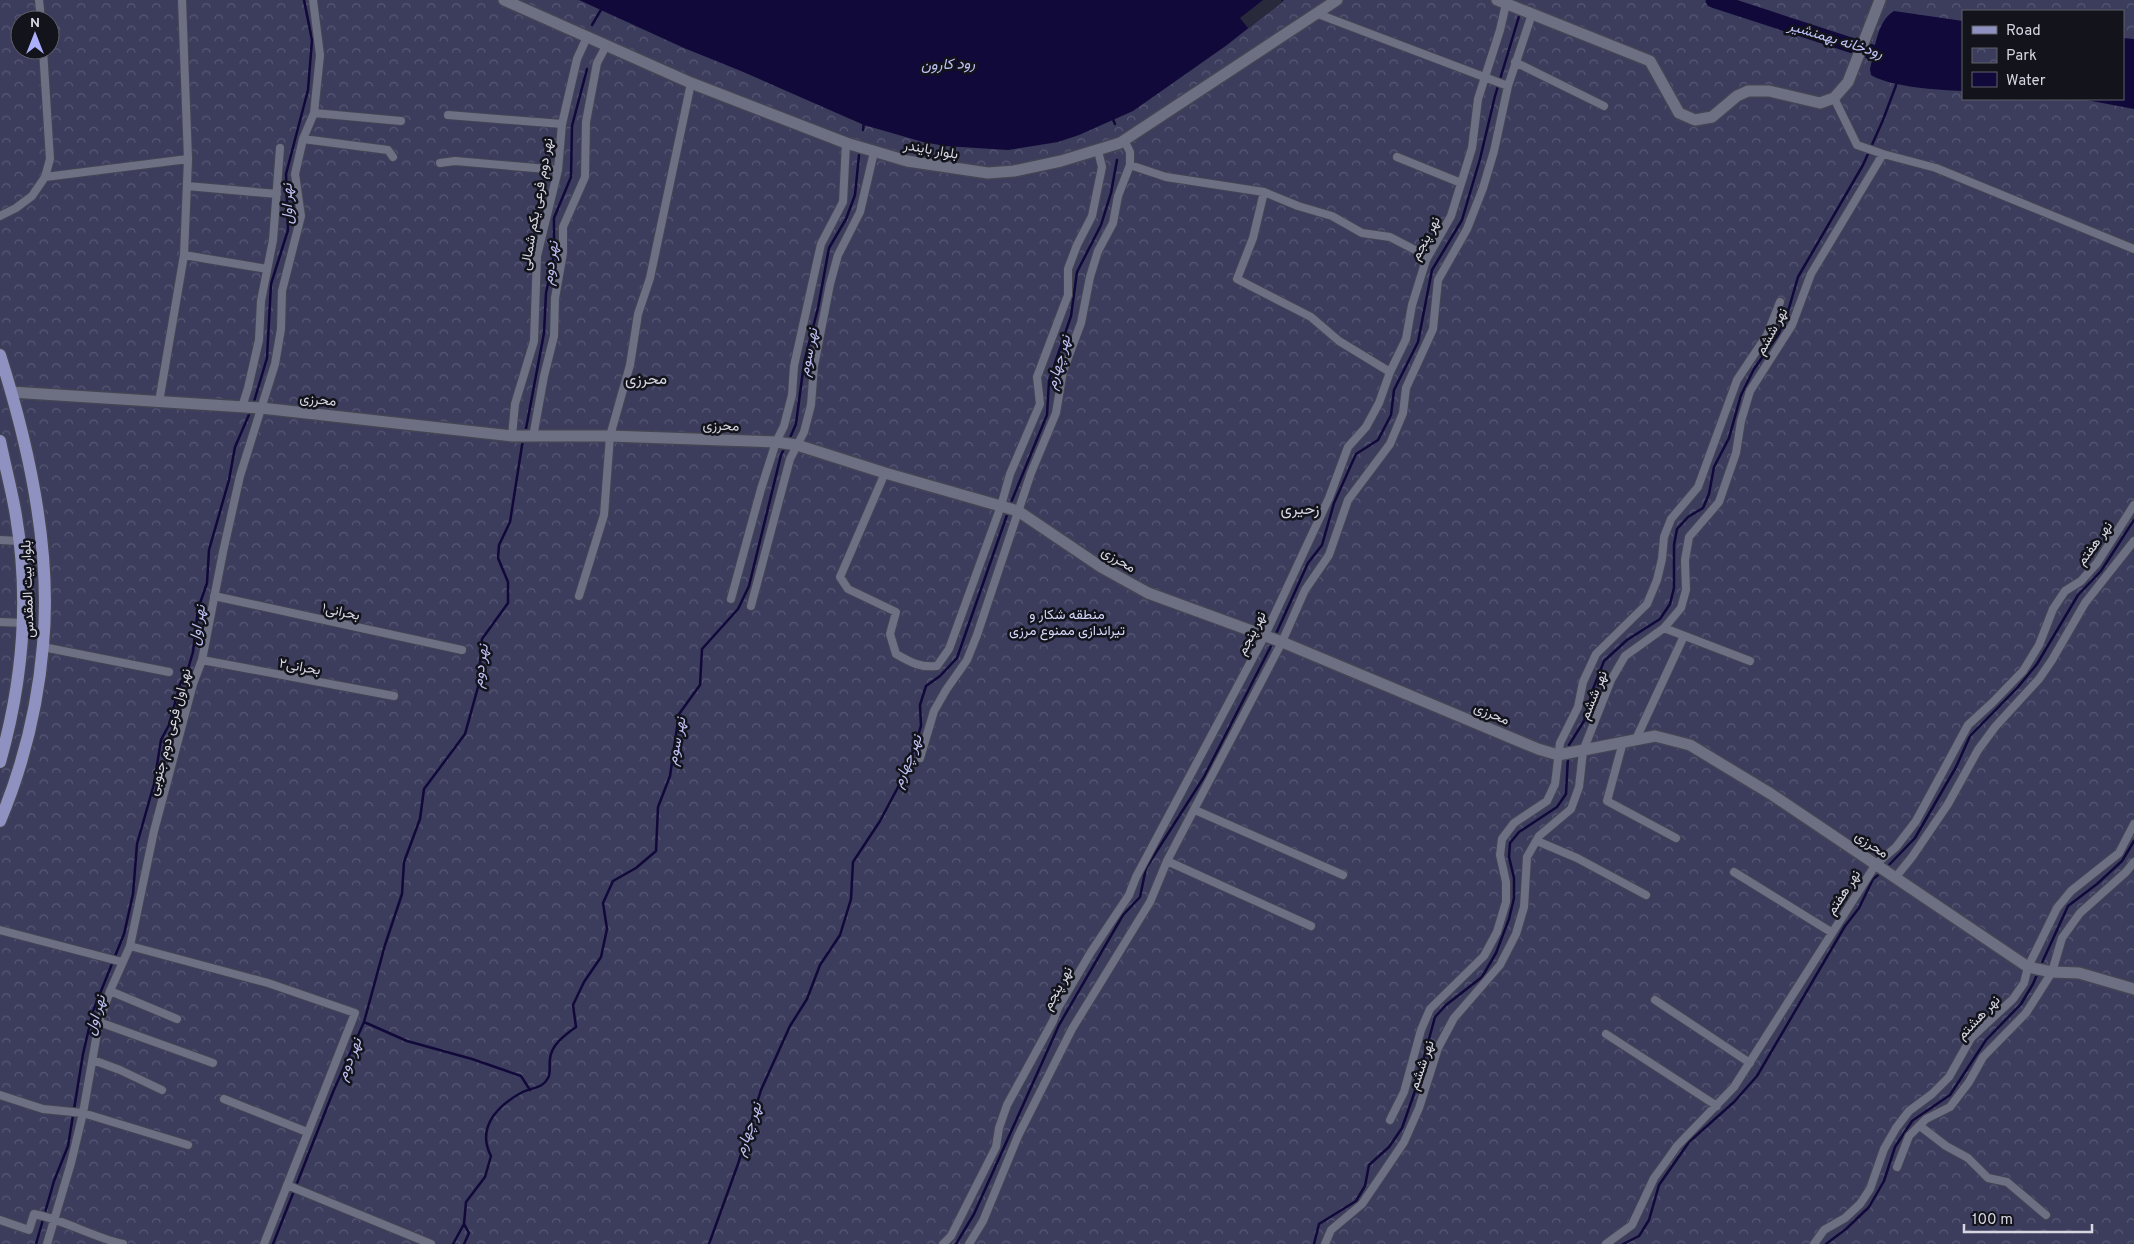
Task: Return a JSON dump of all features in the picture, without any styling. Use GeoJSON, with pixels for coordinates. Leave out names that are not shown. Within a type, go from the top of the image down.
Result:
{"type":"FeatureCollection","features":[{"type":"Feature","properties":{"kind":"main road","name":"بلوار بیت المقدس"},"geometry":{"type":"LineString","coordinates":[[0,355],[5,393],[30,474],[41,540],[44,593],[43,647],[29,731],[18,774],[0,821]]}},
{"type":"Feature","properties":{"kind":"main road","name":"بلوار بیت المقدس"},"geometry":{"type":"LineString","coordinates":[[0,441],[19,541],[24,623],[20,663],[5,729],[0,762]]}},
{"type":"Feature","properties":{"kind":"street"},"geometry":{"type":"LineString","coordinates":[[159,402],[184,254],[188,159],[182,0]]}},
{"type":"Feature","properties":{"kind":"street"},"geometry":{"type":"LineString","coordinates":[[252,407],[275,364],[281,330],[282,291],[301,216],[295,174],[303,139],[314,113],[320,55],[313,0]]}},
{"type":"Feature","properties":{"kind":"street","name":"بلوار بایندر"},"geometry":{"type":"LineString","coordinates":[[504,0],[691,83],[846,143],[907,161],[988,173],[1014,171],[1061,161],[1098,151],[1124,140],[1337,0]]}},
{"type":"Feature","properties":{"kind":"street"},"geometry":{"type":"LineString","coordinates":[[1506,4],[1650,60],[1679,112],[1695,120],[1712,117],[1736,96],[1748,91],[1769,90],[1820,103],[1834,98],[1848,82],[1880,0]]}},
{"type":"Feature","properties":{"kind":"street","name":"نهر پنجم"},"geometry":{"type":"LineString","coordinates":[[969,1244],[983,1220],[1018,1136],[1072,1029],[1150,902],[1167,861],[1195,810],[1274,639],[1348,447],[1366,427],[1379,403],[1390,372],[1406,339],[1412,305],[1426,260],[1451,216],[1472,148],[1478,99],[1500,30],[1506,4]]}},
{"type":"Feature","properties":{"kind":"street","name":"نهر پنجم"},"geometry":{"type":"LineString","coordinates":[[943,1244],[951,1236],[996,1147],[999,1128],[1007,1105],[1053,1021],[1058,1008],[1091,952],[1129,896],[1136,877],[1274,639],[1329,555],[1348,500],[1390,444],[1403,413],[1406,388],[1433,329],[1438,280],[1466,229],[1482,188],[1494,151],[1506,85],[1530,13]]}},
{"type":"Feature","properties":{"kind":"street"},"geometry":{"type":"LineString","coordinates":[[1318,14],[1506,85]]}},
{"type":"Feature","properties":{"kind":"street","name":"نهر دوم فرعی یکم شمالی"},"geometry":{"type":"LineString","coordinates":[[522,436],[516,404],[534,341],[537,256],[558,170],[562,124],[577,59],[587,37]]}},
{"type":"Feature","properties":{"kind":"street"},"geometry":{"type":"LineString","coordinates":[[522,436],[544,376],[554,336],[555,298],[563,253],[563,227],[585,177],[586,122],[597,63],[606,46]]}},
{"type":"Feature","properties":{"kind":"street"},"geometry":{"type":"LineString","coordinates":[[0,215],[16,208],[32,196],[46,177],[50,159],[44,60]]}},
{"type":"Feature","properties":{"kind":"street"},"geometry":{"type":"LineString","coordinates":[[1515,62],[1604,106]]}},
{"type":"Feature","properties":{"kind":"street"},"geometry":{"type":"LineString","coordinates":[[579,596],[604,515],[610,436],[630,365],[638,314],[650,278],[691,83]]}},
{"type":"Feature","properties":{"kind":"street"},"geometry":{"type":"LineString","coordinates":[[1834,98],[1857,145],[1879,153],[1936,168],[2134,249]]}},
{"type":"Feature","properties":{"kind":"street"},"geometry":{"type":"LineString","coordinates":[[314,113],[401,121]]}},
{"type":"Feature","properties":{"kind":"street"},"geometry":{"type":"LineString","coordinates":[[448,115],[562,124]]}},
{"type":"Feature","properties":{"kind":"street"},"geometry":{"type":"LineString","coordinates":[[303,139],[388,150],[393,157]]}},
{"type":"Feature","properties":{"kind":"street"},"geometry":{"type":"LineString","coordinates":[[886,473],[840,577],[848,589],[896,612],[890,634],[896,654],[916,665],[926,668],[937,666],[949,649],[1009,509],[1031,473],[1056,413],[1063,371],[1081,323],[1090,277],[1098,251],[1112,223],[1118,196],[1130,165],[1130,152],[1124,140]]}},
{"type":"Feature","properties":{"kind":"street"},"geometry":{"type":"LineString","coordinates":[[751,606],[790,459],[784,426],[792,395],[794,366],[821,244],[844,202],[846,143]]}},
{"type":"Feature","properties":{"kind":"street"},"geometry":{"type":"LineString","coordinates":[[252,407],[248,388],[259,340],[261,301],[273,240],[280,148]]}},
{"type":"Feature","properties":{"kind":"street"},"geometry":{"type":"LineString","coordinates":[[920,758],[934,711],[967,660],[977,635],[1009,509],[1010,474],[1040,404],[1038,377],[1068,295],[1068,269],[1077,245],[1092,216],[1102,168],[1098,151]]}},
{"type":"Feature","properties":{"kind":"street"},"geometry":{"type":"LineString","coordinates":[[731,599],[761,489],[787,443],[804,432],[811,405],[814,366],[830,284],[838,255],[860,212],[874,152]]}},
{"type":"Feature","properties":{"kind":"street","name":"نهر ششم"},"geometry":{"type":"LineString","coordinates":[[1325,1244],[1331,1230],[1362,1204],[1404,1142],[1419,1108],[1438,1048],[1454,1018],[1500,965],[1516,934],[1524,907],[1528,857],[1539,836],[1570,809],[1579,787],[1580,752],[1611,680],[1625,656],[1664,628],[1681,608],[1686,590],[1685,560],[1689,537],[1719,502],[1736,453],[1741,421],[1750,391],[1792,325],[1811,274],[1879,153]]}},
{"type":"Feature","properties":{"kind":"street"},"geometry":{"type":"LineString","coordinates":[[1397,157],[1461,183]]}},
{"type":"Feature","properties":{"kind":"street"},"geometry":{"type":"LineString","coordinates":[[46,177],[188,159]]}},
{"type":"Feature","properties":{"kind":"street"},"geometry":{"type":"LineString","coordinates":[[440,162],[454,161],[558,170]]}},
{"type":"Feature","properties":{"kind":"street"},"geometry":{"type":"LineString","coordinates":[[1130,165],[1166,177],[1264,192],[1298,206],[1332,216],[1362,233],[1390,237],[1418,251],[1426,260]]}},
{"type":"Feature","properties":{"kind":"street"},"geometry":{"type":"LineString","coordinates":[[187,186],[277,194]]}},
{"type":"Feature","properties":{"kind":"street"},"geometry":{"type":"LineString","coordinates":[[1264,192],[1253,238],[1237,279],[1311,317],[1339,341],[1390,372]]}},
{"type":"Feature","properties":{"kind":"street"},"geometry":{"type":"LineString","coordinates":[[184,254],[267,269]]}},
{"type":"Feature","properties":{"kind":"street"},"geometry":{"type":"LineString","coordinates":[[1390,1120],[1404,1092],[1421,1030],[1430,1009],[1484,956],[1497,932],[1506,902],[1506,882],[1500,855],[1502,839],[1514,823],[1547,801],[1554,784],[1561,755],[1560,743],[1578,707],[1583,682],[1596,654],[1647,604],[1657,580],[1662,559],[1664,537],[1671,519],[1698,487],[1737,380],[1767,335],[1780,302]]}},
{"type":"Feature","properties":{"kind":"street","name":"محرزی"},"geometry":{"type":"LineString","coordinates":[[5,393],[252,407],[522,436],[610,436],[787,443],[1009,509],[1101,567],[1148,593],[1274,639],[1538,749],[1561,755],[1655,736],[1690,745],[1771,794],[1884,870],[2040,970],[2079,974],[2134,989]]}},
{"type":"Feature","properties":{"kind":"street","name":"نهر اول فرعی دوم جنوبی"},"geometry":{"type":"LineString","coordinates":[[47,1244],[51,1218],[71,1163],[80,1112],[93,1060],[99,1022],[120,961],[130,946],[154,830],[193,684],[202,660],[240,476],[252,407]]}},
{"type":"Feature","properties":{"kind":"street","name":"نهر هفتم"},"geometry":{"type":"LineString","coordinates":[[1606,1244],[1632,1225],[1654,1178],[1677,1146],[1734,1087],[1831,932],[1884,870],[1896,847],[1916,822],[1968,725],[2023,671],[2039,645],[2053,609],[2065,591],[2081,581],[2097,563],[2134,505]]}},
{"type":"Feature","properties":{"kind":"street"},"geometry":{"type":"LineString","coordinates":[[0,540],[19,541]]}},
{"type":"Feature","properties":{"kind":"street"},"geometry":{"type":"LineString","coordinates":[[1884,870],[1912,857],[1948,804],[1978,750],[1995,727],[2039,679],[2085,603],[2134,541]]}},
{"type":"Feature","properties":{"kind":"street","name":"بحرانی۱"},"geometry":{"type":"LineString","coordinates":[[214,596],[462,650]]}},
{"type":"Feature","properties":{"kind":"street"},"geometry":{"type":"LineString","coordinates":[[0,622],[24,623]]}},
{"type":"Feature","properties":{"kind":"street"},"geometry":{"type":"LineString","coordinates":[[1664,628],[1750,661]]}},
{"type":"Feature","properties":{"kind":"street"},"geometry":{"type":"LineString","coordinates":[[1636,739],[1684,636]]}},
{"type":"Feature","properties":{"kind":"street"},"geometry":{"type":"LineString","coordinates":[[43,647],[169,672]]}},
{"type":"Feature","properties":{"kind":"street","name":"بحرانی۲"},"geometry":{"type":"LineString","coordinates":[[202,660],[394,696]]}},
{"type":"Feature","properties":{"kind":"street"},"geometry":{"type":"LineString","coordinates":[[1622,742],[1607,801],[1676,838]]}},
{"type":"Feature","properties":{"kind":"street"},"geometry":{"type":"LineString","coordinates":[[1195,810],[1343,875]]}},
{"type":"Feature","properties":{"kind":"street","name":"نهر هشتم"},"geometry":{"type":"LineString","coordinates":[[1814,1244],[1824,1230],[1845,1218],[1860,1204],[1870,1189],[1884,1149],[1896,1128],[1909,1111],[1932,1094],[1949,1077],[1971,1038],[2013,999],[2024,983],[2040,970],[2058,908],[2070,892],[2119,853],[2134,824]]}},
{"type":"Feature","properties":{"kind":"street"},"geometry":{"type":"LineString","coordinates":[[1537,841],[1577,858],[1646,895]]}},
{"type":"Feature","properties":{"kind":"street"},"geometry":{"type":"LineString","coordinates":[[1167,861],[1311,926]]}},
{"type":"Feature","properties":{"kind":"street"},"geometry":{"type":"LineString","coordinates":[[1897,1168],[1909,1136],[1926,1119],[1950,1108],[1969,1082],[1983,1057],[2026,1013],[2040,970],[2080,913],[2126,872],[2134,862]]}},
{"type":"Feature","properties":{"kind":"street"},"geometry":{"type":"LineString","coordinates":[[1734,872],[1831,932]]}},
{"type":"Feature","properties":{"kind":"street"},"geometry":{"type":"LineString","coordinates":[[0,930],[120,961]]}},
{"type":"Feature","properties":{"kind":"street"},"geometry":{"type":"LineString","coordinates":[[130,946],[268,983],[355,1013],[307,1132],[289,1186],[264,1244]]}},
{"type":"Feature","properties":{"kind":"street"},"geometry":{"type":"LineString","coordinates":[[110,990],[177,1019]]}},
{"type":"Feature","properties":{"kind":"street"},"geometry":{"type":"LineString","coordinates":[[1655,1000],[1750,1063]]}},
{"type":"Feature","properties":{"kind":"street"},"geometry":{"type":"LineString","coordinates":[[99,1022],[213,1062]]}},
{"type":"Feature","properties":{"kind":"street"},"geometry":{"type":"LineString","coordinates":[[1606,1034],[1717,1106]]}},
{"type":"Feature","properties":{"kind":"street"},"geometry":{"type":"LineString","coordinates":[[93,1060],[120,1070],[162,1090]]}},
{"type":"Feature","properties":{"kind":"street"},"geometry":{"type":"LineString","coordinates":[[0,1095],[43,1109],[80,1112],[188,1145]]}},
{"type":"Feature","properties":{"kind":"street"},"geometry":{"type":"LineString","coordinates":[[224,1099],[307,1132]]}},
{"type":"Feature","properties":{"kind":"street"},"geometry":{"type":"LineString","coordinates":[[1920,1126],[1946,1146],[1968,1158],[1988,1178],[2007,1182],[2046,1215]]}},
{"type":"Feature","properties":{"kind":"street"},"geometry":{"type":"LineString","coordinates":[[289,1186],[431,1244]]}},
{"type":"Feature","properties":{"kind":"street"},"geometry":{"type":"LineString","coordinates":[[0,1220],[30,1230],[34,1214],[51,1218],[123,1244]]}},
{"type":"Feature","properties":{"kind":"green space","name":"منطقه شکار و تیراندازی ممنوع مرزی"},"geometry":{"type":"Polygon","coordinates":[[[0,0],[2134,0],[2134,1244],[0,1244],[0,0]]]}},
{"type":"Feature","properties":{"kind":"water","name":"رود کارون"},"geometry":{"type":"Polygon","coordinates":[[[579,0],[1284,0],[1227,45],[1133,111],[1079,135],[1058,142],[1008,150],[945,146],[923,142],[864,125],[684,48],[579,0]]]}},
{"type":"Feature","properties":{"kind":"water"},"geometry":{"type":"Polygon","coordinates":[[[1894,11],[1962,21],[1962,91],[1902,85],[1871,75],[1870,69],[1875,45],[1883,22],[1894,11]]]}},
{"type":"Feature","properties":{"kind":"water"},"geometry":{"type":"Polygon","coordinates":[[[2124,38],[2134,39],[2134,109],[2086,100],[2124,100],[2124,38]]]}},
{"type":"Feature","properties":{"kind":"pier"},"geometry":{"type":"Polygon","coordinates":[[[1263,0],[1281,0],[1283,2],[1248,28],[1240,18],[1263,0]]]}},
{"type":"Feature","properties":{"kind":"waterway","name":"نهر اول"},"geometry":{"type":"LineString","coordinates":[[253,405],[267,358],[271,284],[288,230],[286,174],[308,90],[312,40],[304,0]]}},
{"type":"Feature","properties":{"kind":"waterway","name":"رودخانه بهمنشیر"},"geometry":{"type":"LineString","coordinates":[[1713,0],[1878,54],[1894,56]]}},
{"type":"Feature","properties":{"kind":"waterway"},"geometry":{"type":"LineString","coordinates":[[592,25],[602,8]]}},
{"type":"Feature","properties":{"kind":"waterway"},"geometry":{"type":"LineString","coordinates":[[1275,636],[1308,563],[1322,545],[1334,503],[1356,454],[1378,440],[1391,415],[1394,390],[1418,342],[1432,270],[1462,220],[1480,159],[1495,96],[1520,13]]}},
{"type":"Feature","properties":{"kind":"waterway","name":"نهر دوم"},"geometry":{"type":"LineString","coordinates":[[525,434],[544,333],[546,293],[554,255],[554,218],[571,177],[572,126],[587,69]]}},
{"type":"Feature","properties":{"kind":"waterway"},"geometry":{"type":"LineString","coordinates":[[1569,749],[1569,745],[1584,721],[1593,689],[1604,661],[1627,640],[1660,619],[1670,604],[1674,588],[1674,545],[1677,529],[1688,517],[1703,508],[1709,494],[1714,467],[1729,438],[1741,395],[1754,369],[1778,335],[1787,315],[1798,277],[1863,165],[1898,80]]}},
{"type":"Feature","properties":{"kind":"waterway"},"geometry":{"type":"LineString","coordinates":[[1112,117],[1115,124]]}},
{"type":"Feature","properties":{"kind":"waterway"},"geometry":{"type":"LineString","coordinates":[[863,130],[864,122]]}},
{"type":"Feature","properties":{"kind":"waterway","name":"نهر سوم"},"geometry":{"type":"LineString","coordinates":[[789,440],[796,424],[804,363],[818,308],[829,248],[846,219],[855,195],[859,155]]}},
{"type":"Feature","properties":{"kind":"waterway","name":"نهر چهارم"},"geometry":{"type":"LineString","coordinates":[[1010,505],[1047,415],[1049,381],[1071,316],[1077,272],[1101,225],[1111,193],[1117,160]]}},
{"type":"Feature","properties":{"kind":"waterway","name":"نهر اول"},"geometry":{"type":"LineString","coordinates":[[36,1244],[54,1181],[68,1146],[83,1054],[93,1011],[124,934],[133,894],[137,844],[154,784],[161,740],[169,725],[180,684],[188,669],[193,652],[198,609],[207,583],[209,550],[229,480],[235,447],[251,410]]}},
{"type":"Feature","properties":{"kind":"waterway","name":"نهر دوم"},"geometry":{"type":"LineString","coordinates":[[273,1244],[333,1092],[364,1022],[385,945],[402,894],[404,862],[420,819],[424,789],[465,734],[478,687],[482,639],[508,603],[508,582],[498,558],[499,545],[510,522],[523,439]]}},
{"type":"Feature","properties":{"kind":"waterway","name":"نهر سوم"},"geometry":{"type":"LineString","coordinates":[[453,1244],[464,1224],[466,1202],[485,1177],[491,1156],[486,1137],[487,1128],[491,1120],[510,1100],[545,1082],[549,1074],[553,1049],[567,1033],[576,1027],[573,1005],[584,982],[601,957],[607,929],[603,903],[613,881],[636,868],[656,851],[658,807],[670,776],[679,714],[700,685],[702,649],[738,609],[749,586],[781,455],[785,447]]}},
{"type":"Feature","properties":{"kind":"waterway","name":"نهر چهارم"},"geometry":{"type":"LineString","coordinates":[[709,1244],[738,1164],[761,1090],[790,1026],[807,999],[820,965],[840,935],[851,899],[853,862],[880,821],[906,772],[921,726],[920,705],[926,686],[940,676],[957,658],[1008,512]]}},
{"type":"Feature","properties":{"kind":"waterway"},"geometry":{"type":"LineString","coordinates":[[1886,868],[1915,838],[1956,767],[1970,736],[2018,687],[2037,664],[2078,595],[2101,571],[2134,520]]}},
{"type":"Feature","properties":{"kind":"waterway"},"geometry":{"type":"LineString","coordinates":[[956,1244],[974,1214],[1059,1025],[1123,915],[1140,897],[1146,868],[1204,777],[1273,642]]}},
{"type":"Feature","properties":{"kind":"waterway"},"geometry":{"type":"LineString","coordinates":[[1314,1244],[1319,1224],[1356,1201],[1365,1186],[1369,1165],[1389,1147],[1402,1128],[1414,1094],[1435,1017],[1446,1005],[1482,977],[1496,953],[1509,919],[1514,898],[1514,878],[1509,857],[1510,843],[1519,832],[1557,807],[1566,794],[1568,757]]}},
{"type":"Feature","properties":{"kind":"waterway"},"geometry":{"type":"LineString","coordinates":[[2040,967],[2068,906],[2097,884],[2122,861],[2134,841]]}},
{"type":"Feature","properties":{"kind":"waterway"},"geometry":{"type":"LineString","coordinates":[[1623,1244],[1639,1236],[1649,1220],[1659,1185],[1689,1142],[1734,1102],[1757,1076],[1845,926],[1859,908],[1873,879],[1882,872]]}},
{"type":"Feature","properties":{"kind":"waterway"},"geometry":{"type":"LineString","coordinates":[[1826,1244],[1846,1229],[1869,1207],[1884,1181],[1895,1147],[1912,1121],[1950,1095],[1986,1040],[2021,1004],[2038,972]]}},
{"type":"Feature","properties":{"kind":"waterway"},"geometry":{"type":"LineString","coordinates":[[364,1022],[407,1041],[472,1059],[521,1076],[530,1090]]}},
{"type":"Feature","properties":{"kind":"waterway"},"geometry":{"type":"LineString","coordinates":[[464,1224],[469,1233],[464,1244]]}},
{"type":"Feature","properties":{"kind":"district","name":"محرزی"},"geometry":{"type":"Point","coordinates":[646,378]}},
{"type":"Feature","properties":{"kind":"district","name":"زحیری"},"geometry":{"type":"Point","coordinates":[1300,508]}}]}
